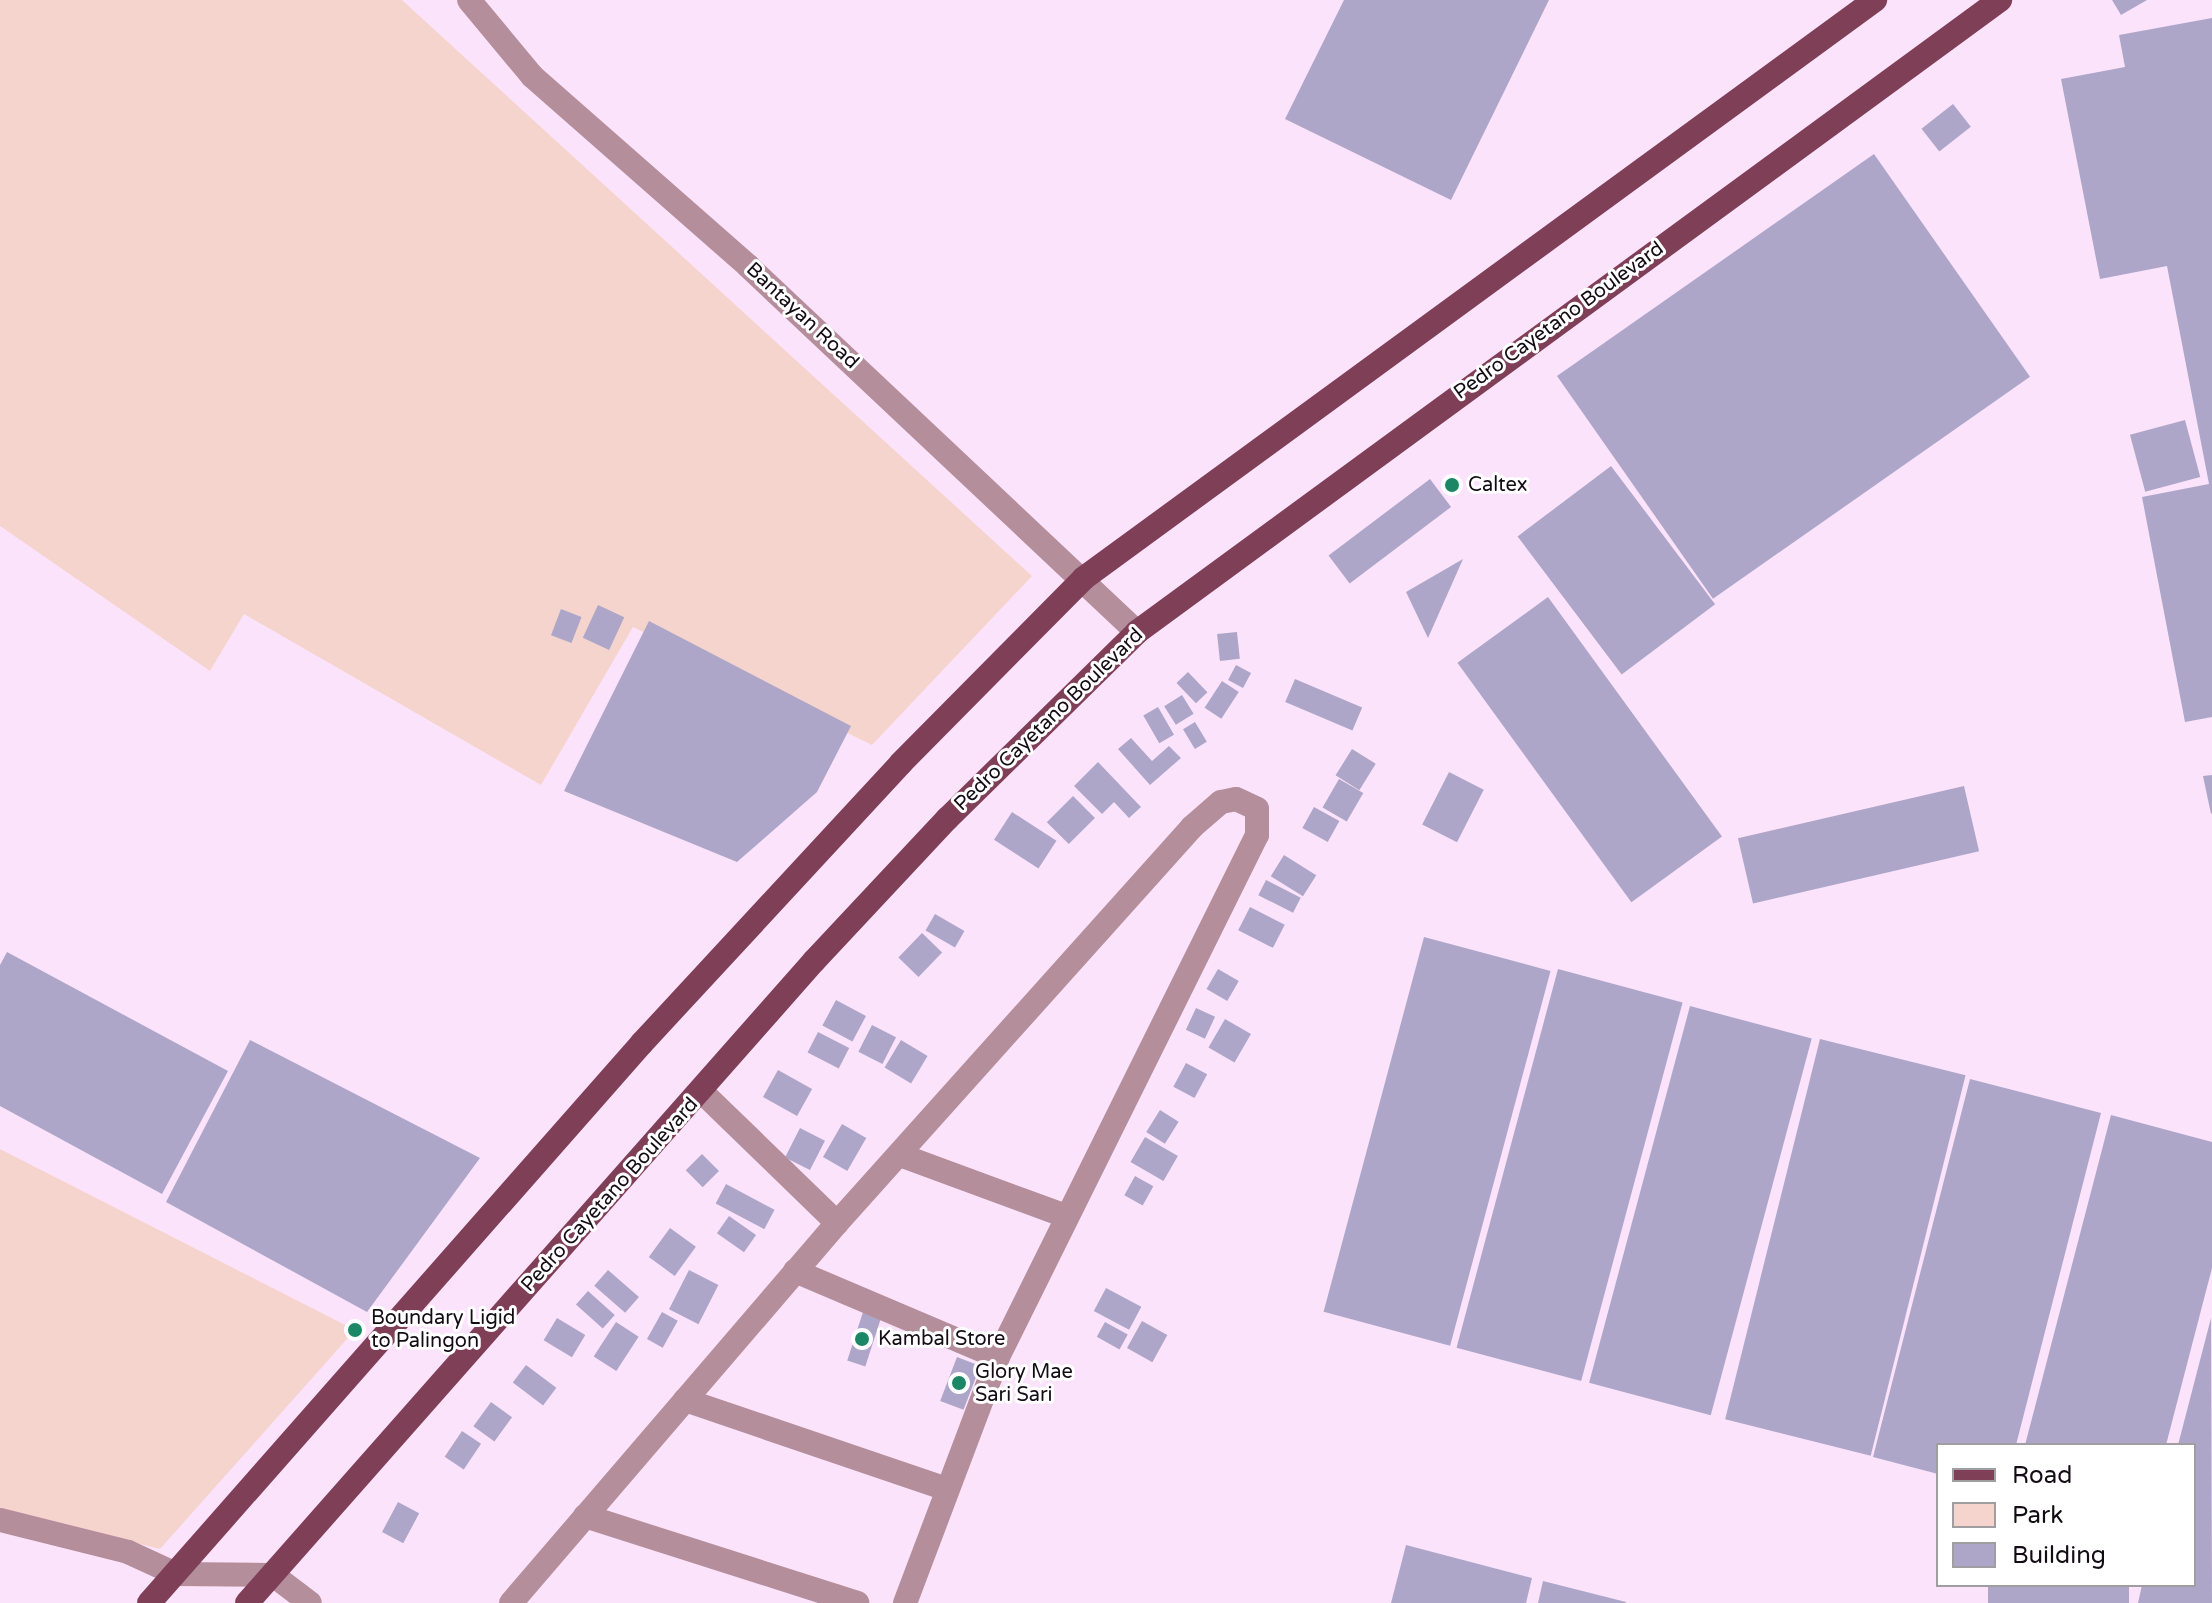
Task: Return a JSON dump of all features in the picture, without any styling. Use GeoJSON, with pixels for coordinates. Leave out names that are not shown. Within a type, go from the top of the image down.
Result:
{"type":"FeatureCollection","features":[{"type":"Feature","properties":{"kind":"main road"},"geometry":{"type":"LineString","coordinates":[[149,1603],[642,1043],[901,763],[1084,578],[1875,0]]}},
{"type":"Feature","properties":{"kind":"main road","name":"Pedro Cayetano Boulevard"},"geometry":{"type":"LineString","coordinates":[[247,1603],[947,819],[1137,632],[2000,0]]}},
{"type":"Feature","properties":{"kind":"street","name":"Bantayan Road"},"geometry":{"type":"LineString","coordinates":[[469,0],[532,76],[748,266],[1084,578],[1137,632]]}},
{"type":"Feature","properties":{"kind":"street"},"geometry":{"type":"LineString","coordinates":[[511,1603],[837,1223],[1192,827],[1221,802],[1236,799],[1257,809],[1257,835],[998,1357],[905,1603]]}},
{"type":"Feature","properties":{"kind":"street"},"geometry":{"type":"LineString","coordinates":[[702,1092],[837,1223]]}},
{"type":"Feature","properties":{"kind":"street"},"geometry":{"type":"LineString","coordinates":[[900,1155],[1066,1216]]}},
{"type":"Feature","properties":{"kind":"street"},"geometry":{"type":"LineString","coordinates":[[795,1271],[998,1357]]}},
{"type":"Feature","properties":{"kind":"street"},"geometry":{"type":"LineString","coordinates":[[685,1400],[946,1489]]}},
{"type":"Feature","properties":{"kind":"street"},"geometry":{"type":"LineString","coordinates":[[585,1516],[857,1603]]}},
{"type":"Feature","properties":{"kind":"street"},"geometry":{"type":"LineString","coordinates":[[0,1520],[128,1552],[176,1574],[273,1575],[310,1603]]}},
{"type":"Feature","properties":{"kind":"green space"},"geometry":{"type":"Polygon","coordinates":[[[0,0],[402,0],[1032,576],[872,745],[633,627],[541,785],[244,614],[210,671],[0,526],[0,0]]]}},
{"type":"Feature","properties":{"kind":"green space"},"geometry":{"type":"Polygon","coordinates":[[[0,1149],[355,1330],[160,1549],[0,1509],[0,1149]]]}},
{"type":"Feature","properties":{"kind":"building"},"geometry":{"type":"Polygon","coordinates":[[[1344,0],[1549,0],[1451,200],[1285,119],[1344,0]]]}},
{"type":"Feature","properties":{"kind":"building"},"geometry":{"type":"Polygon","coordinates":[[[2112,0],[2147,0],[2121,15],[2112,0]]]}},
{"type":"Feature","properties":{"kind":"building"},"geometry":{"type":"Polygon","coordinates":[[[2212,18],[2212,717],[2185,722],[2142,497],[2209,484],[2167,266],[2100,279],[2061,79],[2125,67],[2119,35],[2212,18]]]}},
{"type":"Feature","properties":{"kind":"building"},"geometry":{"type":"Polygon","coordinates":[[[1953,104],[1971,127],[1939,151],[1921,129],[1953,104]]]}},
{"type":"Feature","properties":{"kind":"building"},"geometry":{"type":"Polygon","coordinates":[[[1874,154],[2030,377],[1713,599],[1557,376],[1874,154]]]}},
{"type":"Feature","properties":{"kind":"building"},"geometry":{"type":"Polygon","coordinates":[[[2185,420],[2200,477],[2145,492],[2130,435],[2185,420]]]}},
{"type":"Feature","properties":{"kind":"building"},"geometry":{"type":"Polygon","coordinates":[[[1611,466],[1715,604],[1622,675],[1518,536],[1611,466]]]}},
{"type":"Feature","properties":{"kind":"building"},"geometry":{"type":"Polygon","coordinates":[[[1430,479],[1451,507],[1350,583],[1329,555],[1430,479]]]}},
{"type":"Feature","properties":{"kind":"building"},"geometry":{"type":"Polygon","coordinates":[[[1463,559],[1428,638],[1406,592],[1463,559]]]}},
{"type":"Feature","properties":{"kind":"building"},"geometry":{"type":"Polygon","coordinates":[[[1548,597],[1722,836],[1631,902],[1457,663],[1548,597]]]}},
{"type":"Feature","properties":{"kind":"building"},"geometry":{"type":"Polygon","coordinates":[[[598,605],[624,617],[609,650],[583,638],[598,605]]]}},
{"type":"Feature","properties":{"kind":"building"},"geometry":{"type":"Polygon","coordinates":[[[561,609],[582,617],[572,643],[551,635],[561,609]]]}},
{"type":"Feature","properties":{"kind":"building"},"geometry":{"type":"Polygon","coordinates":[[[649,621],[851,726],[817,792],[737,862],[564,791],[649,621]]]}},
{"type":"Feature","properties":{"kind":"building"},"geometry":{"type":"Polygon","coordinates":[[[1237,632],[1240,659],[1220,661],[1217,634],[1237,632]]]}},
{"type":"Feature","properties":{"kind":"building"},"geometry":{"type":"Polygon","coordinates":[[[1236,665],[1251,673],[1243,688],[1228,680],[1236,665]]]}},
{"type":"Feature","properties":{"kind":"building"},"geometry":{"type":"Polygon","coordinates":[[[1188,672],[1207,692],[1196,703],[1176,683],[1188,672]]]}},
{"type":"Feature","properties":{"kind":"building"},"geometry":{"type":"Polygon","coordinates":[[[1295,679],[1362,708],[1352,731],[1285,702],[1295,679]]]}},
{"type":"Feature","properties":{"kind":"building"},"geometry":{"type":"Polygon","coordinates":[[[1222,681],[1239,692],[1221,719],[1205,708],[1222,681]]]}},
{"type":"Feature","properties":{"kind":"building"},"geometry":{"type":"Polygon","coordinates":[[[1182,695],[1194,714],[1176,725],[1164,706],[1182,695]]]}},
{"type":"Feature","properties":{"kind":"building"},"geometry":{"type":"Polygon","coordinates":[[[1158,707],[1174,735],[1159,743],[1143,716],[1158,707]]]}},
{"type":"Feature","properties":{"kind":"building"},"geometry":{"type":"Polygon","coordinates":[[[1195,722],[1207,742],[1195,749],[1183,729],[1195,722]]]}},
{"type":"Feature","properties":{"kind":"building"},"geometry":{"type":"Polygon","coordinates":[[[1131,738],[1152,761],[1169,746],[1181,758],[1150,785],[1118,749],[1131,738]]]}},
{"type":"Feature","properties":{"kind":"building"},"geometry":{"type":"Polygon","coordinates":[[[1352,749],[1376,764],[1359,790],[1336,775],[1352,749]]]}},
{"type":"Feature","properties":{"kind":"building"},"geometry":{"type":"Polygon","coordinates":[[[1098,762],[1141,807],[1129,818],[1114,802],[1102,814],[1074,786],[1098,762]]]}},
{"type":"Feature","properties":{"kind":"building"},"geometry":{"type":"Polygon","coordinates":[[[1449,772],[1484,790],[1457,842],[1422,825],[1449,772]]]}},
{"type":"Feature","properties":{"kind":"building"},"geometry":{"type":"Polygon","coordinates":[[[2212,775],[2212,813],[2211,814],[2203,776],[2212,775]]]}},
{"type":"Feature","properties":{"kind":"building"},"geometry":{"type":"Polygon","coordinates":[[[1339,779],[1363,793],[1347,822],[1322,808],[1339,779]]]}},
{"type":"Feature","properties":{"kind":"building"},"geometry":{"type":"Polygon","coordinates":[[[1964,786],[1979,851],[1753,903],[1738,838],[1964,786]]]}},
{"type":"Feature","properties":{"kind":"building"},"geometry":{"type":"Polygon","coordinates":[[[1073,796],[1095,818],[1069,844],[1047,822],[1073,796]]]}},
{"type":"Feature","properties":{"kind":"building"},"geometry":{"type":"Polygon","coordinates":[[[1314,807],[1339,821],[1328,842],[1302,828],[1314,807]]]}},
{"type":"Feature","properties":{"kind":"building"},"geometry":{"type":"Polygon","coordinates":[[[1012,812],[1056,841],[1038,869],[994,840],[1012,812]]]}},
{"type":"Feature","properties":{"kind":"building"},"geometry":{"type":"Polygon","coordinates":[[[1284,855],[1316,875],[1303,896],[1271,876],[1284,855]]]}},
{"type":"Feature","properties":{"kind":"building"},"geometry":{"type":"Polygon","coordinates":[[[1266,880],[1301,898],[1293,913],[1258,895],[1266,880]]]}},
{"type":"Feature","properties":{"kind":"building"},"geometry":{"type":"Polygon","coordinates":[[[1250,907],[1285,925],[1273,948],[1238,930],[1250,907]]]}},
{"type":"Feature","properties":{"kind":"building"},"geometry":{"type":"Polygon","coordinates":[[[935,914],[964,931],[955,947],[926,930],[935,914]]]}},
{"type":"Feature","properties":{"kind":"building"},"geometry":{"type":"Polygon","coordinates":[[[922,933],[942,952],[919,977],[898,957],[922,933]]]}},
{"type":"Feature","properties":{"kind":"building"},"geometry":{"type":"Polygon","coordinates":[[[1424,937],[1551,971],[1450,1346],[1324,1312],[1424,937]]]}},
{"type":"Feature","properties":{"kind":"building"},"geometry":{"type":"Polygon","coordinates":[[[7,952],[228,1071],[162,1194],[0,1106],[0,965],[7,952]]]}},
{"type":"Feature","properties":{"kind":"building"},"geometry":{"type":"Polygon","coordinates":[[[1218,969],[1239,981],[1227,1001],[1206,989],[1218,969]]]}},
{"type":"Feature","properties":{"kind":"building"},"geometry":{"type":"Polygon","coordinates":[[[1558,969],[1683,1002],[1581,1381],[1457,1348],[1558,969]]]}},
{"type":"Feature","properties":{"kind":"building"},"geometry":{"type":"Polygon","coordinates":[[[836,1000],[866,1016],[852,1042],[822,1026],[836,1000]]]}},
{"type":"Feature","properties":{"kind":"building"},"geometry":{"type":"Polygon","coordinates":[[[1690,1006],[1812,1039],[1711,1415],[1589,1383],[1690,1006]]]}},
{"type":"Feature","properties":{"kind":"building"},"geometry":{"type":"Polygon","coordinates":[[[1196,1008],[1215,1017],[1205,1039],[1186,1030],[1196,1008]]]}},
{"type":"Feature","properties":{"kind":"building"},"geometry":{"type":"Polygon","coordinates":[[[1225,1019],[1251,1034],[1234,1063],[1208,1048],[1225,1019]]]}},
{"type":"Feature","properties":{"kind":"building"},"geometry":{"type":"Polygon","coordinates":[[[872,1025],[896,1037],[882,1064],[858,1052],[872,1025]]]}},
{"type":"Feature","properties":{"kind":"building"},"geometry":{"type":"Polygon","coordinates":[[[818,1032],[849,1048],[839,1068],[808,1052],[818,1032]]]}},
{"type":"Feature","properties":{"kind":"building"},"geometry":{"type":"Polygon","coordinates":[[[1820,1039],[1966,1075],[1871,1456],[1725,1419],[1820,1039]]]}},
{"type":"Feature","properties":{"kind":"building"},"geometry":{"type":"Polygon","coordinates":[[[250,1040],[480,1158],[367,1312],[166,1202],[250,1040]]]}},
{"type":"Feature","properties":{"kind":"building"},"geometry":{"type":"Polygon","coordinates":[[[901,1040],[928,1056],[911,1083],[885,1067],[901,1040]]]}},
{"type":"Feature","properties":{"kind":"building"},"geometry":{"type":"Polygon","coordinates":[[[1186,1063],[1207,1074],[1195,1098],[1173,1087],[1186,1063]]]}},
{"type":"Feature","properties":{"kind":"building"},"geometry":{"type":"Polygon","coordinates":[[[778,1070],[812,1089],[797,1116],[763,1097],[778,1070]]]}},
{"type":"Feature","properties":{"kind":"building"},"geometry":{"type":"Polygon","coordinates":[[[1970,1079],[2101,1113],[2017,1443],[1936,1443],[1936,1473],[1873,1457],[1970,1079]]]}},
{"type":"Feature","properties":{"kind":"building"},"geometry":{"type":"Polygon","coordinates":[[[1160,1110],[1179,1122],[1165,1144],[1146,1132],[1160,1110]]]}},
{"type":"Feature","properties":{"kind":"building"},"geometry":{"type":"Polygon","coordinates":[[[2111,1115],[2212,1142],[2212,1268],[2167,1443],[2026,1443],[2111,1115]]]}},
{"type":"Feature","properties":{"kind":"building"},"geometry":{"type":"Polygon","coordinates":[[[842,1124],[866,1138],[847,1171],[823,1157],[842,1124]]]}},
{"type":"Feature","properties":{"kind":"building"},"geometry":{"type":"Polygon","coordinates":[[[800,1128],[825,1141],[810,1170],[785,1157],[800,1128]]]}},
{"type":"Feature","properties":{"kind":"building"},"geometry":{"type":"Polygon","coordinates":[[[1145,1137],[1178,1156],[1163,1181],[1130,1162],[1145,1137]]]}},
{"type":"Feature","properties":{"kind":"building"},"geometry":{"type":"Polygon","coordinates":[[[702,1154],[719,1171],[703,1187],[686,1170],[702,1154]]]}},
{"type":"Feature","properties":{"kind":"building"},"geometry":{"type":"Polygon","coordinates":[[[1135,1176],[1153,1186],[1143,1205],[1124,1195],[1135,1176]]]}},
{"type":"Feature","properties":{"kind":"building"},"geometry":{"type":"Polygon","coordinates":[[[726,1184],[775,1210],[764,1229],[716,1203],[726,1184]]]}},
{"type":"Feature","properties":{"kind":"building"},"geometry":{"type":"Polygon","coordinates":[[[729,1216],[756,1235],[744,1252],[717,1233],[729,1216]]]}},
{"type":"Feature","properties":{"kind":"building"},"geometry":{"type":"Polygon","coordinates":[[[670,1228],[696,1247],[675,1276],[649,1257],[670,1228]]]}},
{"type":"Feature","properties":{"kind":"building"},"geometry":{"type":"Polygon","coordinates":[[[608,1270],[639,1297],[625,1313],[594,1286],[608,1270]]]}},
{"type":"Feature","properties":{"kind":"building"},"geometry":{"type":"Polygon","coordinates":[[[689,1270],[718,1285],[698,1324],[669,1309],[689,1270]]]}},
{"type":"Feature","properties":{"kind":"building"},"geometry":{"type":"Polygon","coordinates":[[[1106,1288],[1141,1307],[1129,1330],[1094,1311],[1106,1288]]]}},
{"type":"Feature","properties":{"kind":"building"},"geometry":{"type":"Polygon","coordinates":[[[588,1291],[615,1315],[603,1328],[576,1304],[588,1291]]]}},
{"type":"Feature","properties":{"kind":"building"},"geometry":{"type":"Polygon","coordinates":[[[662,1312],[678,1321],[663,1348],[647,1339],[662,1312]]]}},
{"type":"Feature","properties":{"kind":"building","name":"Kambal Store"},"geometry":{"type":"Polygon","coordinates":[[[863,1312],[881,1318],[865,1366],[847,1361],[863,1312]]]}},
{"type":"Feature","properties":{"kind":"building"},"geometry":{"type":"Polygon","coordinates":[[[557,1318],[585,1335],[572,1357],[544,1340],[557,1318]]]}},
{"type":"Feature","properties":{"kind":"building"},"geometry":{"type":"Polygon","coordinates":[[[2211,1318],[2212,1603],[2138,1603],[2142,1587],[2196,1587],[2196,1443],[2179,1443],[2211,1318]]]}},
{"type":"Feature","properties":{"kind":"building"},"geometry":{"type":"Polygon","coordinates":[[[1142,1321],[1167,1335],[1152,1362],[1127,1348],[1142,1321]]]}},
{"type":"Feature","properties":{"kind":"building"},"geometry":{"type":"Polygon","coordinates":[[[616,1322],[639,1337],[616,1371],[594,1356],[616,1322]]]}},
{"type":"Feature","properties":{"kind":"building"},"geometry":{"type":"Polygon","coordinates":[[[1105,1322],[1128,1335],[1119,1349],[1097,1337],[1105,1322]]]}},
{"type":"Feature","properties":{"kind":"building","name":"Glory Mae Sari Sari"},"geometry":{"type":"Polygon","coordinates":[[[957,1357],[980,1366],[963,1410],[940,1401],[957,1357]]]}},
{"type":"Feature","properties":{"kind":"building"},"geometry":{"type":"Polygon","coordinates":[[[526,1365],[556,1388],[543,1405],[513,1383],[526,1365]]]}},
{"type":"Feature","properties":{"kind":"building"},"geometry":{"type":"Polygon","coordinates":[[[491,1402],[512,1417],[494,1442],[473,1426],[491,1402]]]}},
{"type":"Feature","properties":{"kind":"building"},"geometry":{"type":"Polygon","coordinates":[[[462,1431],[481,1444],[464,1470],[445,1457],[462,1431]]]}},
{"type":"Feature","properties":{"kind":"building"},"geometry":{"type":"Polygon","coordinates":[[[398,1502],[419,1513],[403,1543],[382,1532],[398,1502]]]}},
{"type":"Feature","properties":{"kind":"building"},"geometry":{"type":"Polygon","coordinates":[[[1406,1545],[1532,1578],[1526,1603],[1391,1603],[1406,1545]]]}},
{"type":"Feature","properties":{"kind":"building"},"geometry":{"type":"Polygon","coordinates":[[[1543,1581],[1626,1602],[1626,1603],[1538,1603],[1543,1581]]]}},
{"type":"Feature","properties":{"kind":"building"},"geometry":{"type":"Polygon","coordinates":[[[1988,1587],[2129,1587],[2129,1603],[1988,1603],[1988,1587]]]}},
{"type":"Feature","properties":{"kind":"place","name":"Caltex"},"geometry":{"type":"Point","coordinates":[1452,485]}},
{"type":"Feature","properties":{"kind":"place","name":"Boundary Ligid to Palingon"},"geometry":{"type":"Point","coordinates":[355,1330]}},
{"type":"Feature","properties":{"kind":"place","name":"Kambal Store"},"geometry":{"type":"Point","coordinates":[862,1339]}},
{"type":"Feature","properties":{"kind":"place","name":"Glory Mae Sari Sari"},"geometry":{"type":"Point","coordinates":[959,1383]}}]}
